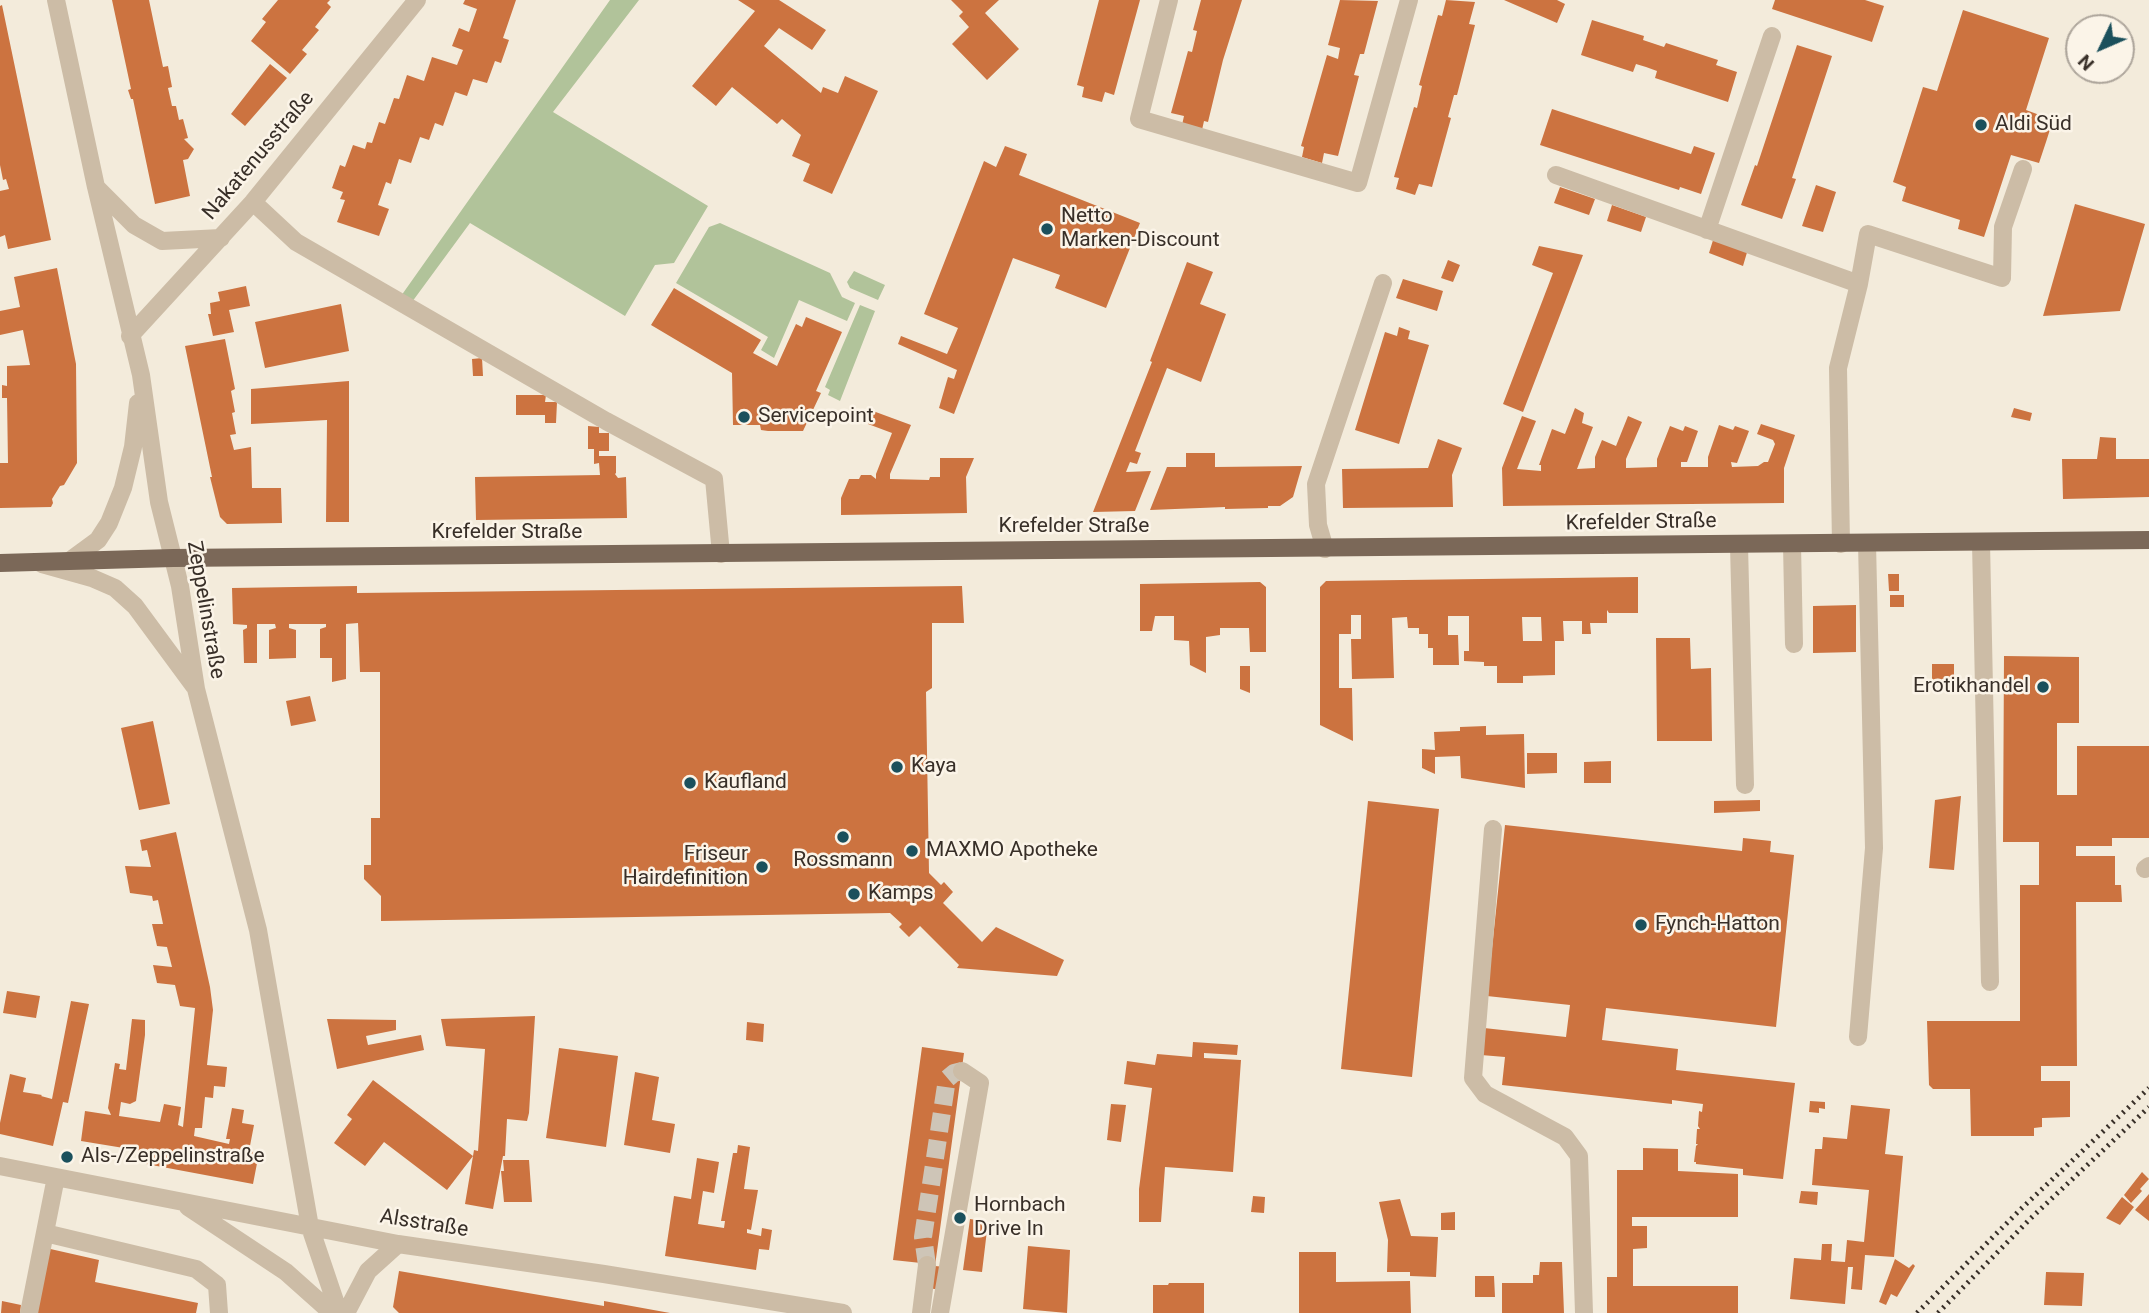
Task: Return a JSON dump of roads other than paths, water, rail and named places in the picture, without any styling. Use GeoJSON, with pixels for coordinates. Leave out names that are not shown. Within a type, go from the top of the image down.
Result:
{"type":"FeatureCollection","features":[{"type":"Feature","properties":{"kind":"main road","name":"Krefelder Straße"},"geometry":{"type":"LineString","coordinates":[[0,563],[173,558],[2149,540]]}},
{"type":"Feature","properties":{"kind":"street","name":"Zeppelinstraße"},"geometry":{"type":"LineString","coordinates":[[56,0],[96,187],[141,375],[159,502],[180,586],[196,689],[258,930],[310,1227],[339,1313]]}},
{"type":"Feature","properties":{"kind":"street"},"geometry":{"type":"LineString","coordinates":[[1169,0],[1139,119],[1358,183],[1409,0]]}},
{"type":"Feature","properties":{"kind":"street","name":"Nakatenusstraße"},"geometry":{"type":"LineString","coordinates":[[130,336],[253,202],[408,3]]}},
{"type":"Feature","properties":{"kind":"street"},"geometry":{"type":"LineString","coordinates":[[1707,230],[1772,36]]}},
{"type":"Feature","properties":{"kind":"street"},"geometry":{"type":"LineString","coordinates":[[1841,544],[1838,368],[1859,284],[1868,234],[2002,278],[2003,227],[2023,169]]}},
{"type":"Feature","properties":{"kind":"street"},"geometry":{"type":"LineString","coordinates":[[1556,175],[1859,284]]}},
{"type":"Feature","properties":{"kind":"street"},"geometry":{"type":"LineString","coordinates":[[96,187],[134,225],[163,240],[221,238]]}},
{"type":"Feature","properties":{"kind":"street"},"geometry":{"type":"LineString","coordinates":[[253,202],[296,242],[594,415],[713,479],[721,554]]}},
{"type":"Feature","properties":{"kind":"street"},"geometry":{"type":"LineString","coordinates":[[1325,549],[1318,525],[1316,484],[1383,283]]}},
{"type":"Feature","properties":{"kind":"street"},"geometry":{"type":"LineString","coordinates":[[68,562],[98,540],[123,488],[133,447],[141,375]]}},
{"type":"Feature","properties":{"kind":"street"},"geometry":{"type":"LineString","coordinates":[[1981,542],[1990,982]]}},
{"type":"Feature","properties":{"kind":"street"},"geometry":{"type":"LineString","coordinates":[[1858,1037],[1874,848],[1867,543]]}},
{"type":"Feature","properties":{"kind":"street"},"geometry":{"type":"LineString","coordinates":[[1792,544],[1794,644]]}},
{"type":"Feature","properties":{"kind":"street"},"geometry":{"type":"LineString","coordinates":[[1740,545],[1745,785]]}},
{"type":"Feature","properties":{"kind":"street"},"geometry":{"type":"LineString","coordinates":[[37,563],[92,578],[115,588],[135,607],[196,689]]}},
{"type":"Feature","properties":{"kind":"street"},"geometry":{"type":"LineString","coordinates":[[1493,829],[1473,1078],[1485,1094],[1565,1137],[1579,1156],[1584,1313]]}},
{"type":"Feature","properties":{"kind":"street"},"geometry":{"type":"LineString","coordinates":[[940,1313],[980,1083],[962,1071]]}},
{"type":"Feature","properties":{"kind":"street","name":"Alsstraße"},"geometry":{"type":"LineString","coordinates":[[0,1166],[398,1244],[843,1313]]}},
{"type":"Feature","properties":{"kind":"street"},"geometry":{"type":"LineString","coordinates":[[29,1313],[57,1177]]}},
{"type":"Feature","properties":{"kind":"street"},"geometry":{"type":"LineString","coordinates":[[180,1201],[286,1272],[332,1313]]}},
{"type":"Feature","properties":{"kind":"street"},"geometry":{"type":"LineString","coordinates":[[45,1233],[196,1269],[217,1284],[219,1313]]}},
{"type":"Feature","properties":{"kind":"street"},"geometry":{"type":"LineString","coordinates":[[346,1313],[368,1271],[398,1244]]}},
{"type":"Feature","properties":{"kind":"street"},"geometry":{"type":"LineString","coordinates":[[921,1313],[927,1265]]}},
{"type":"Feature","properties":{"kind":"tunnel"},"geometry":{"type":"LineString","coordinates":[[927,1265],[923,1237],[947,1079],[962,1071]]}},
{"type":"Feature","properties":{"kind":"railway"},"geometry":{"type":"LineString","coordinates":[[1917,1313],[2022,1208],[2149,1088]]}},
{"type":"Feature","properties":{"kind":"railway"},"geometry":{"type":"LineString","coordinates":[[1938,1313],[2030,1219],[2149,1107]]}},
{"type":"Feature","properties":{"kind":"place","name":"Aldi Süd"},"geometry":{"type":"Point","coordinates":[1981,125]}},
{"type":"Feature","properties":{"kind":"place","name":"Netto Marken-Discount"},"geometry":{"type":"Point","coordinates":[1047,229]}},
{"type":"Feature","properties":{"kind":"place","name":"Servicepoint"},"geometry":{"type":"Point","coordinates":[744,417]}},
{"type":"Feature","properties":{"kind":"place","name":"Erotikhandel"},"geometry":{"type":"Point","coordinates":[2043,687]}},
{"type":"Feature","properties":{"kind":"place","name":"Kaya"},"geometry":{"type":"Point","coordinates":[897,767]}},
{"type":"Feature","properties":{"kind":"place","name":"Kaufland"},"geometry":{"type":"Point","coordinates":[690,783]}},
{"type":"Feature","properties":{"kind":"place","name":"Rossmann"},"geometry":{"type":"Point","coordinates":[843,837]}},
{"type":"Feature","properties":{"kind":"place","name":"MAXMO Apotheke"},"geometry":{"type":"Point","coordinates":[912,851]}},
{"type":"Feature","properties":{"kind":"place","name":"Friseur Hairdefinition"},"geometry":{"type":"Point","coordinates":[762,867]}},
{"type":"Feature","properties":{"kind":"place","name":"Kamps"},"geometry":{"type":"Point","coordinates":[854,894]}},
{"type":"Feature","properties":{"kind":"place","name":"Fynch-Hatton"},"geometry":{"type":"Point","coordinates":[1641,925]}},
{"type":"Feature","properties":{"kind":"place","name":"Als-/Zeppelinstraße"},"geometry":{"type":"Point","coordinates":[67,1157]}},
{"type":"Feature","properties":{"kind":"place","name":"Hornbach Drive In"},"geometry":{"type":"Point","coordinates":[960,1218]}}]}
